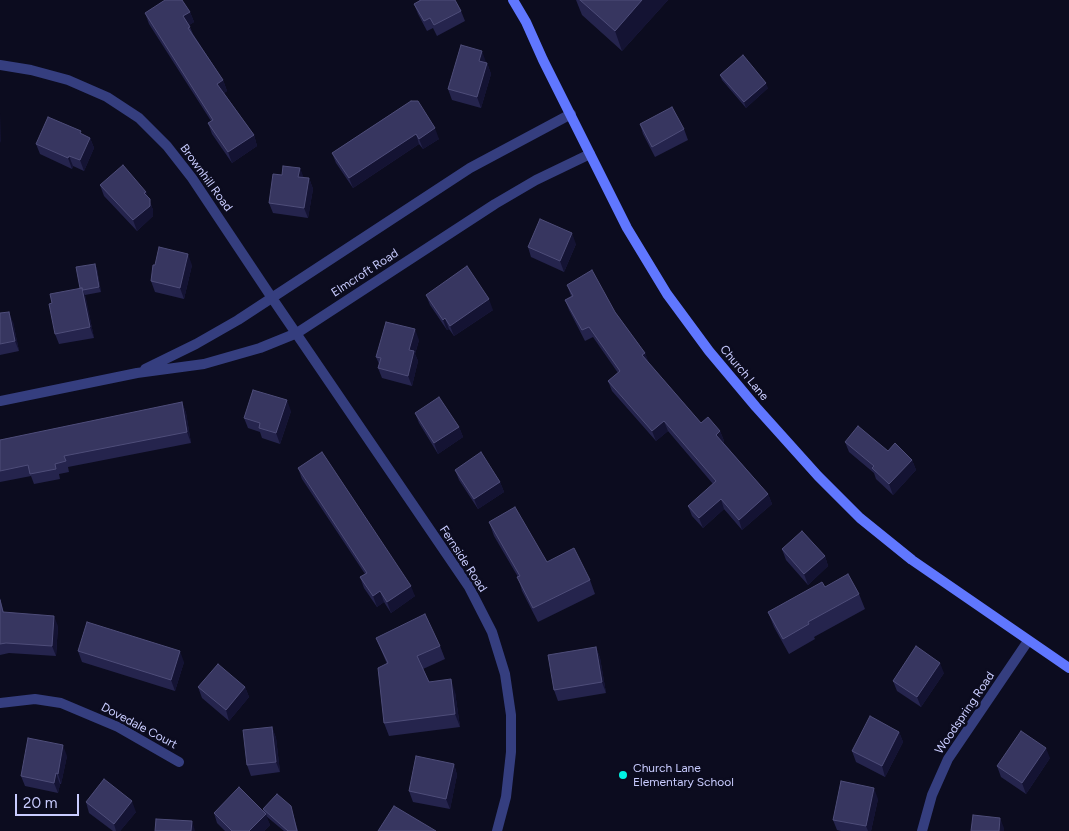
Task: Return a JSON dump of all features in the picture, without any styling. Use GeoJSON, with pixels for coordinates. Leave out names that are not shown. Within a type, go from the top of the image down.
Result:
{"type":"FeatureCollection","features":[{"type":"Feature","properties":{"kind":"street","name":"Church Lane"},"geometry":{"type":"LineString","coordinates":[[513,0],[526,22],[627,228],[666,294],[756,407],[818,476],[860,518],[912,560],[1069,668]]}},
{"type":"Feature","properties":{"kind":"street","name":"Brownhill Road"},"geometry":{"type":"LineString","coordinates":[[0,65],[31,70],[68,80],[107,97],[139,118],[167,146],[192,178],[297,333]]}},
{"type":"Feature","properties":{"kind":"street","name":"Elmcroft Road"},"geometry":{"type":"LineString","coordinates":[[137,373],[196,344],[238,320],[470,168],[570,114]]}},
{"type":"Feature","properties":{"kind":"street","name":"Elmcroft Road"},"geometry":{"type":"LineString","coordinates":[[0,401],[137,373],[204,364],[260,348],[297,333],[495,204],[536,180],[590,154]]}},
{"type":"Feature","properties":{"kind":"street","name":"Fernside Road"},"geometry":{"type":"LineString","coordinates":[[297,333],[469,587],[492,632],[505,674],[511,715],[511,752],[506,797],[497,831]]}},
{"type":"Feature","properties":{"kind":"street","name":"Woodspring Road"},"geometry":{"type":"LineString","coordinates":[[922,831],[932,795],[948,759],[1028,641]]}},
{"type":"Feature","properties":{"kind":"street","name":"Dovedale Court"},"geometry":{"type":"LineString","coordinates":[[0,703],[35,700],[61,703],[118,726],[179,762]]}},
{"type":"Feature","properties":{"kind":"building"},"geometry":{"type":"Polygon","coordinates":[[[165,0],[182,0],[190,12],[183,16],[190,27],[188,28],[223,80],[217,84],[254,135],[228,152],[208,123],[213,120],[145,13],[165,0]]]}},
{"type":"Feature","properties":{"kind":"building"},"geometry":{"type":"Polygon","coordinates":[[[421,0],[455,0],[461,11],[434,25],[430,18],[424,21],[414,4],[421,0]]]}},
{"type":"Feature","properties":{"kind":"building"},"geometry":{"type":"Polygon","coordinates":[[[580,0],[642,0],[615,31],[580,0]]]}},
{"type":"Feature","properties":{"kind":"building"},"geometry":{"type":"Polygon","coordinates":[[[461,45],[482,51],[479,61],[487,63],[477,97],[448,89],[461,45]]]}},
{"type":"Feature","properties":{"kind":"building"},"geometry":{"type":"Polygon","coordinates":[[[743,55],[766,83],[744,102],[720,75],[743,55]]]}},
{"type":"Feature","properties":{"kind":"building"},"geometry":{"type":"Polygon","coordinates":[[[411,101],[418,101],[435,128],[419,139],[416,134],[349,178],[332,153],[411,101]]]}},
{"type":"Feature","properties":{"kind":"building"},"geometry":{"type":"Polygon","coordinates":[[[672,107],[684,129],[652,147],[640,124],[672,107]]]}},
{"type":"Feature","properties":{"kind":"building"},"geometry":{"type":"Polygon","coordinates":[[[48,117],[81,131],[80,133],[90,138],[80,160],[69,156],[68,158],[36,144],[48,117]]]}},
{"type":"Feature","properties":{"kind":"building"},"geometry":{"type":"Polygon","coordinates":[[[123,165],[150,199],[150,206],[133,220],[100,185],[123,165]]]}},
{"type":"Feature","properties":{"kind":"building"},"geometry":{"type":"Polygon","coordinates":[[[283,166],[300,168],[298,177],[309,178],[304,208],[269,203],[273,174],[282,175],[283,166]]]}},
{"type":"Feature","properties":{"kind":"building"},"geometry":{"type":"Polygon","coordinates":[[[540,219],[572,233],[560,261],[528,247],[540,219]]]}},
{"type":"Feature","properties":{"kind":"building"},"geometry":{"type":"Polygon","coordinates":[[[159,247],[188,254],[180,288],[151,281],[153,265],[155,265],[159,247]]]}},
{"type":"Feature","properties":{"kind":"building"},"geometry":{"type":"Polygon","coordinates":[[[95,264],[99,287],[83,290],[80,288],[76,267],[95,264]]]}},
{"type":"Feature","properties":{"kind":"building"},"geometry":{"type":"Polygon","coordinates":[[[467,266],[489,299],[450,326],[445,318],[443,320],[426,295],[467,266]]]}},
{"type":"Feature","properties":{"kind":"building"},"geometry":{"type":"Polygon","coordinates":[[[592,270],[615,312],[645,353],[642,355],[701,423],[708,417],[720,431],[716,435],[768,494],[739,520],[721,499],[699,518],[688,506],[716,481],[664,421],[652,431],[608,381],[620,371],[589,327],[582,330],[565,300],[573,296],[567,285],[592,270]]]}},
{"type":"Feature","properties":{"kind":"building"},"geometry":{"type":"Polygon","coordinates":[[[82,288],[90,327],[55,334],[49,304],[52,303],[50,294],[82,288]]]}},
{"type":"Feature","properties":{"kind":"building"},"geometry":{"type":"Polygon","coordinates":[[[9,312],[15,341],[0,344],[0,313],[9,312]]]}},
{"type":"Feature","properties":{"kind":"building"},"geometry":{"type":"Polygon","coordinates":[[[386,322],[415,329],[409,350],[414,351],[408,376],[378,368],[381,358],[376,357],[386,322]]]}},
{"type":"Feature","properties":{"kind":"building"},"geometry":{"type":"Polygon","coordinates":[[[253,390],[287,400],[276,433],[259,428],[260,423],[244,418],[253,390]]]}},
{"type":"Feature","properties":{"kind":"building"},"geometry":{"type":"Polygon","coordinates":[[[439,397],[459,427],[434,443],[415,413],[439,397]]]}},
{"type":"Feature","properties":{"kind":"building"},"geometry":{"type":"Polygon","coordinates":[[[182,402],[187,432],[64,456],[66,461],[55,464],[56,469],[30,474],[28,465],[0,471],[0,440],[182,402]]]}},
{"type":"Feature","properties":{"kind":"building"},"geometry":{"type":"Polygon","coordinates":[[[858,426],[888,451],[895,443],[912,460],[889,484],[872,468],[874,466],[845,442],[858,426]]]}},
{"type":"Feature","properties":{"kind":"building"},"geometry":{"type":"Polygon","coordinates":[[[322,452],[411,586],[387,602],[380,591],[373,596],[360,577],[367,573],[298,468],[322,452]]]}},
{"type":"Feature","properties":{"kind":"building"},"geometry":{"type":"Polygon","coordinates":[[[481,452],[500,482],[474,499],[455,470],[481,452]]]}},
{"type":"Feature","properties":{"kind":"building"},"geometry":{"type":"Polygon","coordinates":[[[515,507],[547,562],[574,548],[590,580],[533,608],[517,577],[520,576],[489,522],[515,507]]]}},
{"type":"Feature","properties":{"kind":"building"},"geometry":{"type":"Polygon","coordinates":[[[802,531],[825,556],[804,574],[782,549],[802,531]]]}},
{"type":"Feature","properties":{"kind":"building"},"geometry":{"type":"Polygon","coordinates":[[[848,574],[859,594],[808,622],[809,624],[783,639],[768,612],[822,582],[825,587],[848,574]]]}},
{"type":"Feature","properties":{"kind":"building"},"geometry":{"type":"Polygon","coordinates":[[[0,600],[3,612],[54,616],[52,646],[0,644],[0,600]]]}},
{"type":"Feature","properties":{"kind":"building"},"geometry":{"type":"Polygon","coordinates":[[[425,614],[440,646],[417,656],[429,682],[451,679],[455,714],[384,723],[378,668],[388,663],[376,638],[425,614]]]}},
{"type":"Feature","properties":{"kind":"building"},"geometry":{"type":"Polygon","coordinates":[[[87,622],[180,651],[171,680],[78,651],[87,622]]]}},
{"type":"Feature","properties":{"kind":"building"},"geometry":{"type":"Polygon","coordinates":[[[916,646],[940,663],[917,697],[893,681],[916,646]]]}},
{"type":"Feature","properties":{"kind":"building"},"geometry":{"type":"Polygon","coordinates":[[[596,647],[602,682],[554,690],[548,655],[596,647]]]}},
{"type":"Feature","properties":{"kind":"building"},"geometry":{"type":"Polygon","coordinates":[[[218,664],[245,687],[226,710],[198,687],[218,664]]]}},
{"type":"Feature","properties":{"kind":"building"},"geometry":{"type":"Polygon","coordinates":[[[870,716],[899,732],[882,766],[852,751],[870,716]]]}},
{"type":"Feature","properties":{"kind":"building"},"geometry":{"type":"Polygon","coordinates":[[[272,727],[276,762],[247,765],[243,730],[272,727]]]}},
{"type":"Feature","properties":{"kind":"building"},"geometry":{"type":"Polygon","coordinates":[[[1021,731],[1046,748],[1022,783],[997,766],[1021,731]]]}},
{"type":"Feature","properties":{"kind":"building"},"geometry":{"type":"Polygon","coordinates":[[[28,738],[63,745],[58,774],[56,773],[54,783],[21,776],[28,738]]]}},
{"type":"Feature","properties":{"kind":"building"},"geometry":{"type":"Polygon","coordinates":[[[416,756],[454,764],[446,799],[409,791],[416,756]]]}},
{"type":"Feature","properties":{"kind":"building"},"geometry":{"type":"Polygon","coordinates":[[[104,779],[132,801],[114,824],[86,802],[104,779]]]}},
{"type":"Feature","properties":{"kind":"building"},"geometry":{"type":"Polygon","coordinates":[[[841,781],[874,788],[866,826],[833,820],[841,781]]]}},
{"type":"Feature","properties":{"kind":"building"},"geometry":{"type":"Polygon","coordinates":[[[239,787],[266,814],[249,831],[232,831],[214,813],[239,787]]]}},
{"type":"Feature","properties":{"kind":"building"},"geometry":{"type":"Polygon","coordinates":[[[277,794],[291,806],[297,831],[288,831],[263,809],[277,794]]]}},
{"type":"Feature","properties":{"kind":"building"},"geometry":{"type":"Polygon","coordinates":[[[394,806],[436,831],[378,831],[394,806]]]}},
{"type":"Feature","properties":{"kind":"building"},"geometry":{"type":"Polygon","coordinates":[[[973,815],[1000,818],[999,831],[971,831],[973,815]]]}},
{"type":"Feature","properties":{"kind":"building"},"geometry":{"type":"Polygon","coordinates":[[[156,819],[192,821],[191,831],[155,831],[156,819]]]}},
{"type":"Feature","properties":{"kind":"place","name":"Church Lane Elementary School"},"geometry":{"type":"Point","coordinates":[623,775]}}]}
